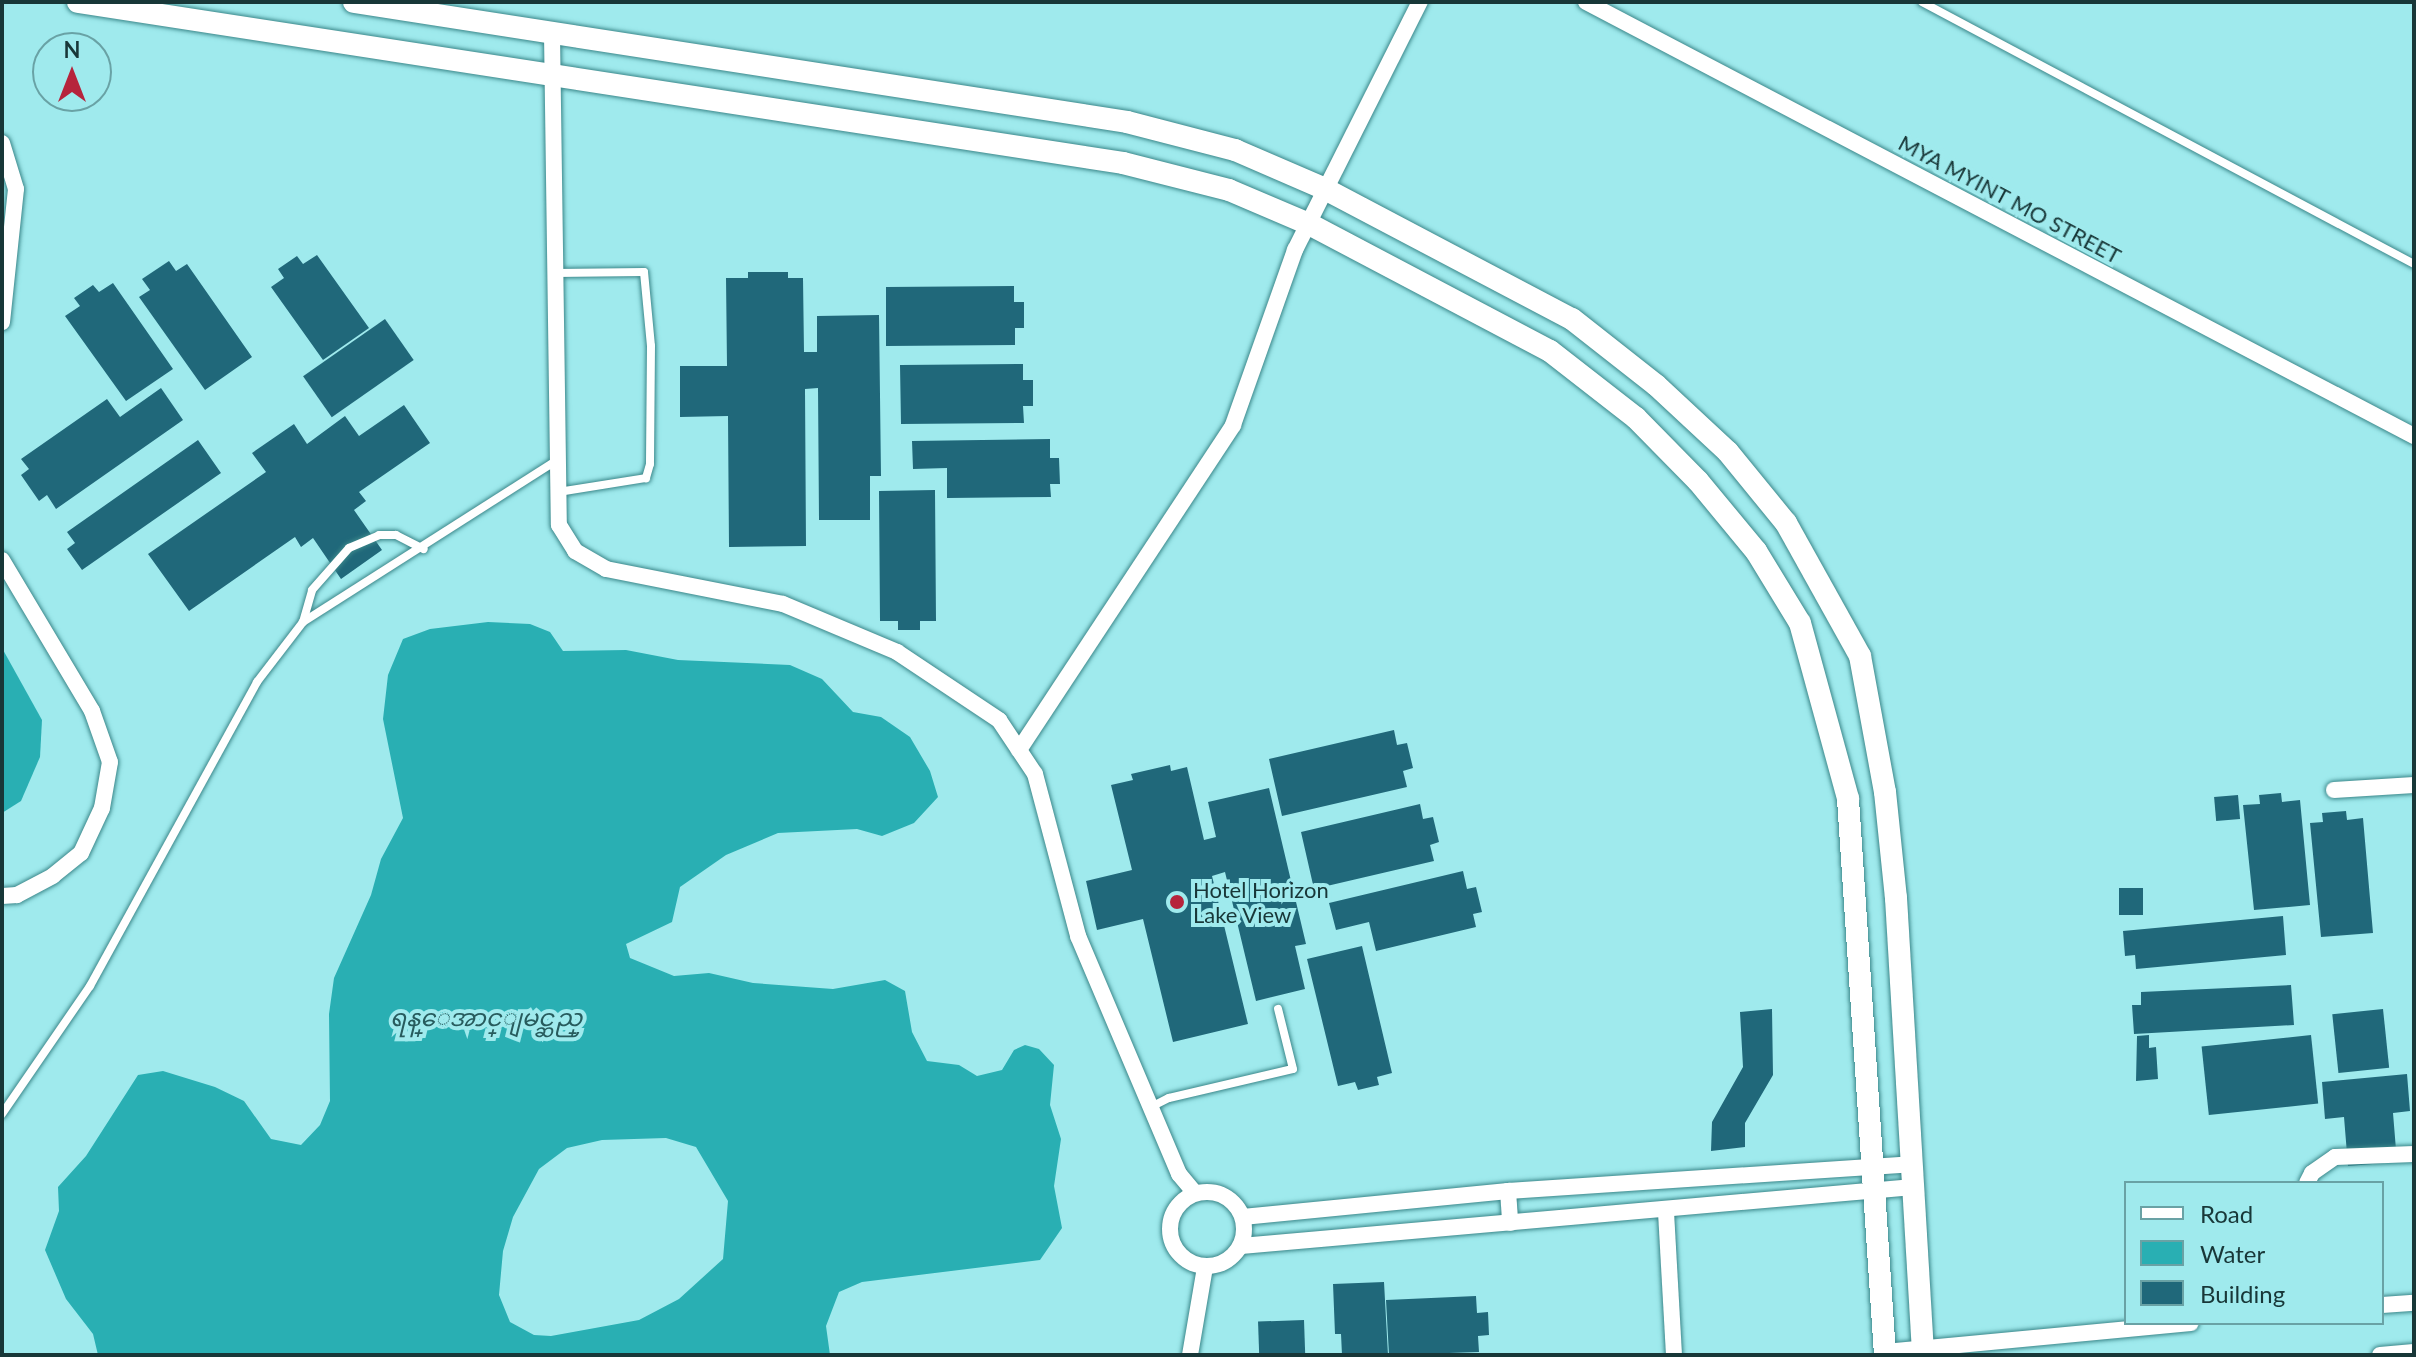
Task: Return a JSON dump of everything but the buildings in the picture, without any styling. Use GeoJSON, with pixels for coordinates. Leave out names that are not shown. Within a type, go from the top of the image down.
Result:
{"type":"FeatureCollection","features":[{"type":"Feature","properties":{"kind":"main road"},"geometry":{"type":"LineString","coordinates":[[78,2],[1123,163],[1229,190],[1307,223],[1550,351],[1636,418],[1698,481],[1756,551],[1800,623],[1848,799],[1885,1354]]}},
{"type":"Feature","properties":{"kind":"main road"},"geometry":{"type":"LineString","coordinates":[[354,2],[1127,122],[1235,150],[1325,189],[1572,319],[1656,385],[1728,452],[1786,523],[1860,656],[1893,868],[1923,1351]]}},
{"type":"Feature","properties":{"kind":"street"},"geometry":{"type":"LineString","coordinates":[[1019,750],[1233,425],[1307,223],[1420,2]]}},
{"type":"Feature","properties":{"kind":"street","name":"MYA MYINT MO STREET"},"geometry":{"type":"LineString","coordinates":[[1586,2],[2414,436]]}},
{"type":"Feature","properties":{"kind":"street"},"geometry":{"type":"LineString","coordinates":[[552,34],[550,73],[559,525],[575,551],[606,569],[783,604],[897,652],[999,720],[1035,774],[1078,936],[1179,1174],[1195,1193]]}},
{"type":"Feature","properties":{"kind":"street"},"geometry":{"type":"LineString","coordinates":[[2,143],[16,189],[2,322]]}},
{"type":"Feature","properties":{"kind":"street"},"geometry":{"type":"LineString","coordinates":[[2,560],[92,711],[110,762],[106,797],[81,853],[53,876],[17,895],[2,896]]}},
{"type":"Feature","properties":{"kind":"street"},"geometry":{"type":"LineString","coordinates":[[2334,790],[2414,785]]}},
{"type":"Feature","properties":{"kind":"street"},"geometry":{"type":"LineString","coordinates":[[2308,1181],[2312,1173],[2335,1157],[2414,1154]]}},
{"type":"Feature","properties":{"kind":"street"},"geometry":{"type":"LineString","coordinates":[[1243,1217],[1508,1191],[1912,1176]]}},
{"type":"Feature","properties":{"kind":"street"},"geometry":{"type":"LineString","coordinates":[[1241,1246],[1243,1217],[1224,1195],[1195,1193],[1173,1212],[1171,1241],[1179,1254],[1205,1267],[1219,1265],[1241,1246],[1666,1212],[1874,1179]]}},
{"type":"Feature","properties":{"kind":"street"},"geometry":{"type":"LineString","coordinates":[[1508,1191],[1510,1223]]}},
{"type":"Feature","properties":{"kind":"street"},"geometry":{"type":"LineString","coordinates":[[1666,1212],[1674,1355]]}},
{"type":"Feature","properties":{"kind":"street"},"geometry":{"type":"LineString","coordinates":[[1190,1355],[1205,1267]]}},
{"type":"Feature","properties":{"kind":"street"},"geometry":{"type":"LineString","coordinates":[[2384,1305],[2414,1303]]}},
{"type":"Feature","properties":{"kind":"street"},"geometry":{"type":"LineString","coordinates":[[1885,1354],[2172,1325]]}},
{"type":"Feature","properties":{"kind":"street"},"geometry":{"type":"LineString","coordinates":[[2380,1355],[2414,1352]]}},
{"type":"Feature","properties":{"kind":"lane"},"geometry":{"type":"LineString","coordinates":[[1922,2],[2414,264]]}},
{"type":"Feature","properties":{"kind":"lane"},"geometry":{"type":"LineString","coordinates":[[554,273],[644,272],[651,346],[650,464],[646,478],[558,492]]}},
{"type":"Feature","properties":{"kind":"lane"},"geometry":{"type":"LineString","coordinates":[[2,1114],[90,986],[257,682],[303,622],[424,549],[558,459]]}},
{"type":"Feature","properties":{"kind":"lane"},"geometry":{"type":"LineString","coordinates":[[303,622],[312,590],[349,548],[379,535],[396,535],[424,549]]}},
{"type":"Feature","properties":{"kind":"lane"},"geometry":{"type":"LineString","coordinates":[[1151,1108],[1169,1098],[1293,1069],[1278,1009]]}},
{"type":"Feature","properties":{"kind":"water","name":"ရန္ေအာင္ျမင္ဆည္"},"geometry":{"type":"Polygon","coordinates":[[[488,622],[530,624],[550,632],[563,651],[626,650],[678,660],[790,665],[822,679],[853,712],[881,717],[910,737],[930,771],[938,797],[914,823],[882,836],[857,829],[778,833],[726,855],[680,887],[672,922],[626,944],[630,958],[674,976],[709,973],[753,983],[833,989],[885,980],[905,991],[912,1032],[927,1061],[959,1065],[977,1076],[1002,1070],[1014,1050],[1025,1045],[1039,1049],[1054,1065],[1050,1105],[1061,1139],[1054,1186],[1062,1228],[1040,1260],[862,1282],[839,1292],[826,1326],[830,1355],[98,1355],[93,1334],[66,1299],[45,1250],[59,1211],[58,1187],[86,1156],[138,1075],[163,1071],[215,1087],[244,1101],[271,1139],[301,1145],[320,1125],[330,1101],[329,1014],[334,978],[371,895],[381,859],[403,818],[383,719],[388,675],[403,639],[430,629],[488,622]],[[666,1138],[602,1140],[567,1148],[539,1169],[513,1217],[503,1251],[499,1295],[510,1322],[534,1335],[551,1336],[639,1320],[679,1299],[723,1259],[728,1201],[696,1147],[666,1138]]]}},
{"type":"Feature","properties":{"kind":"water"},"geometry":{"type":"Polygon","coordinates":[[[2,648],[42,720],[40,757],[21,801],[2,813],[2,648]]]}},
{"type":"Feature","properties":{"kind":"place","name":"Hotel Horizon Lake View"},"geometry":{"type":"Point","coordinates":[1177,902]}}]}
